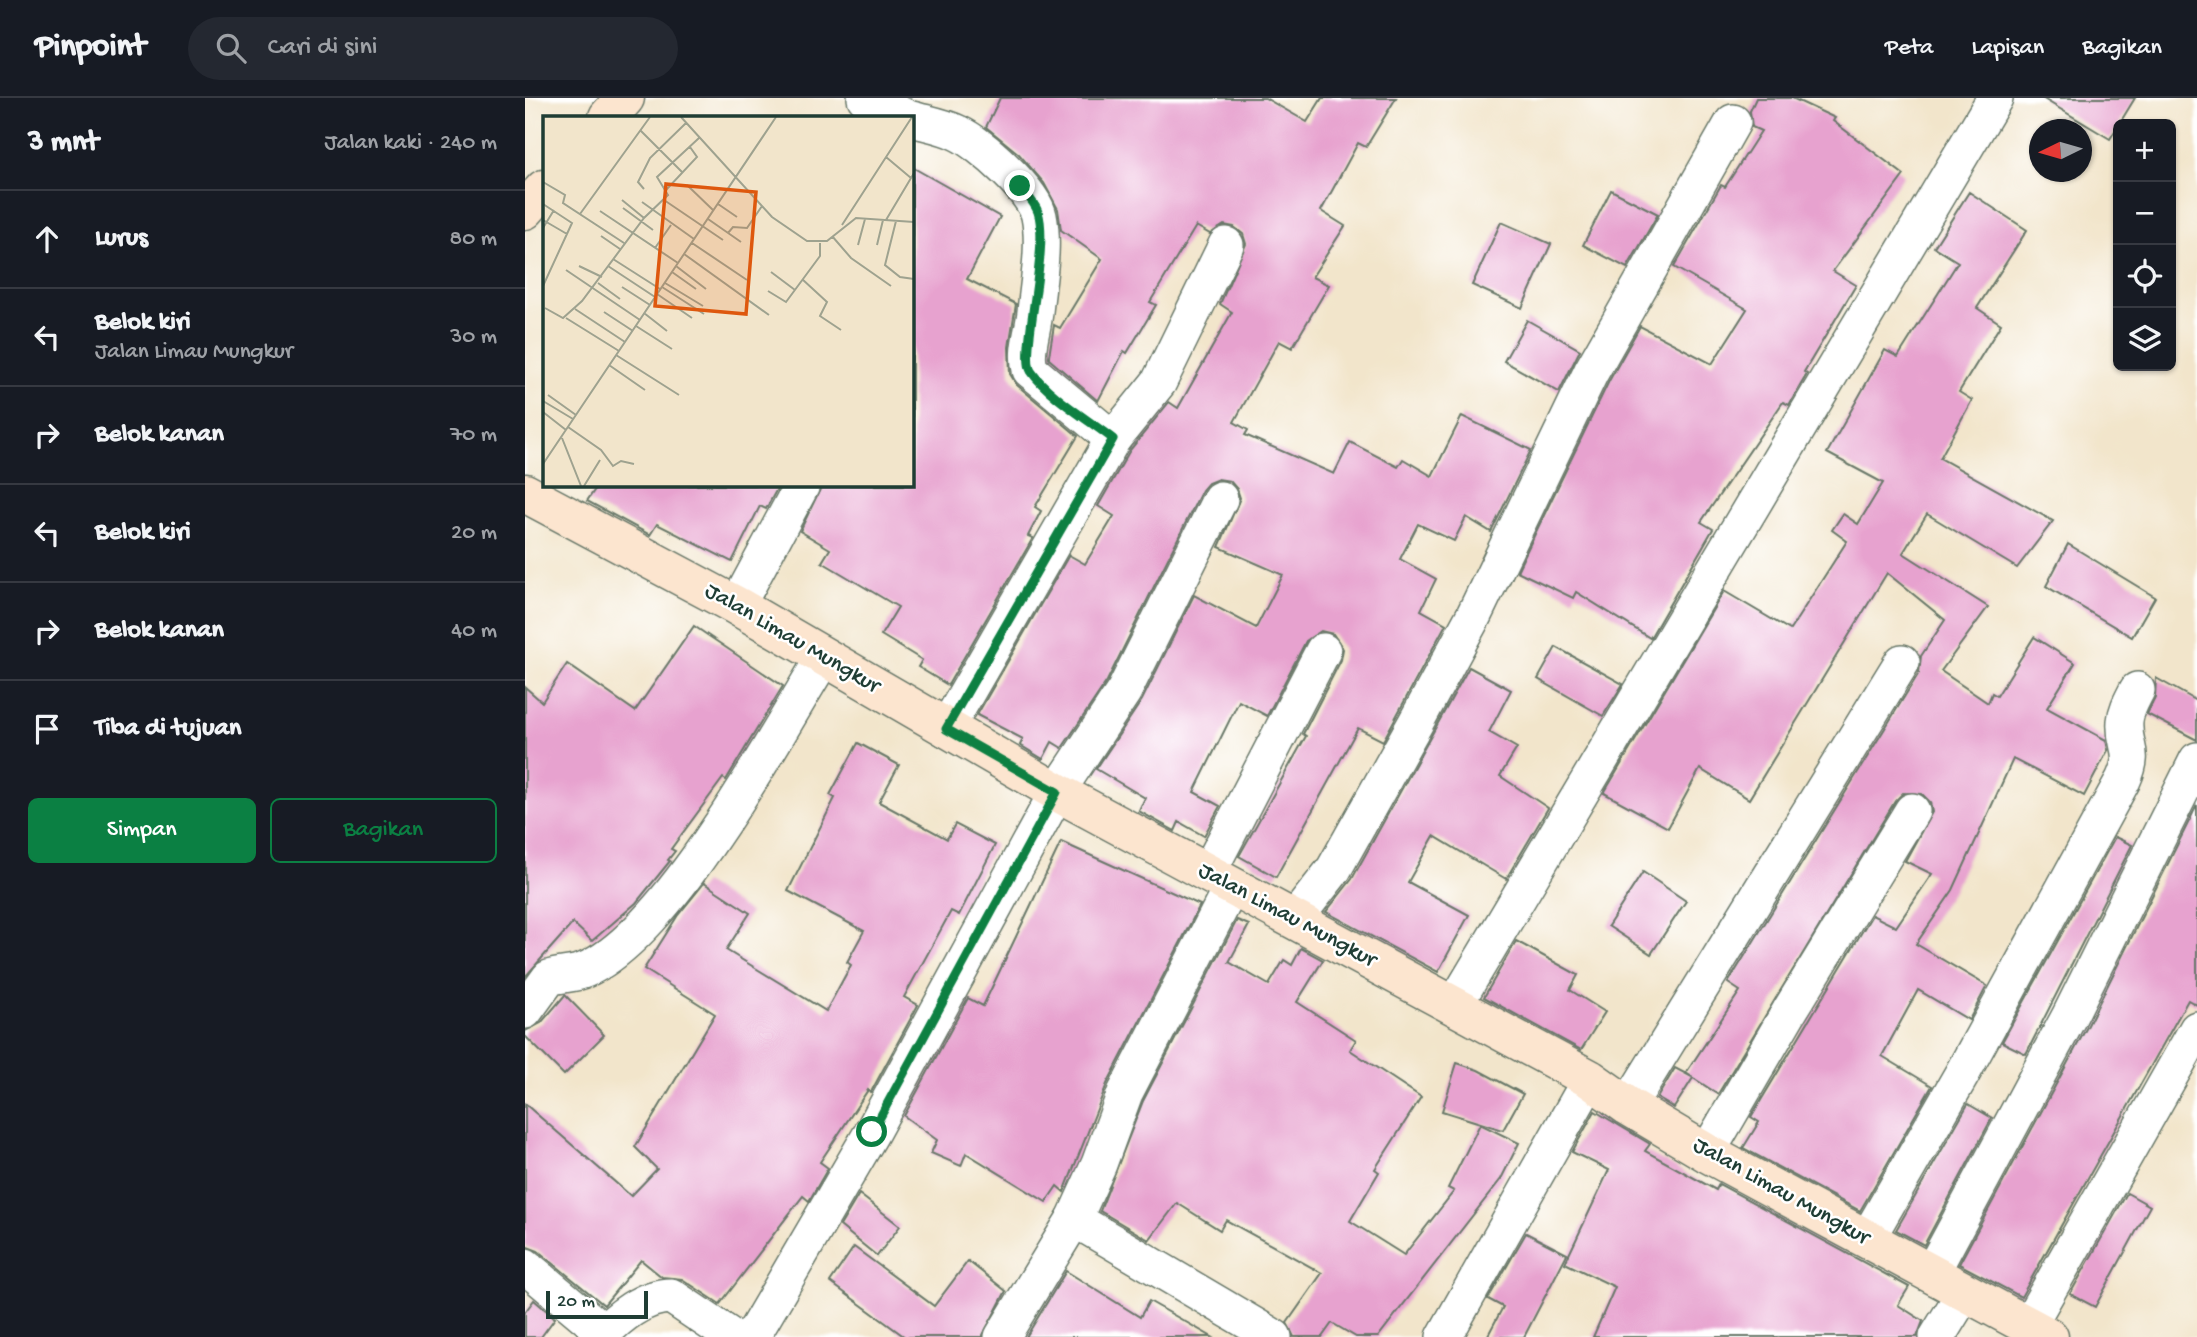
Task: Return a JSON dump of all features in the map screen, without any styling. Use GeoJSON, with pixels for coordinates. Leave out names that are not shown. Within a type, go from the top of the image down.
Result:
{"type":"FeatureCollection","features":[{"type":"Feature","properties":{"kind":"street"},"geometry":{"type":"LineString","coordinates":[[609,116],[625,98]]}},
{"type":"Feature","properties":{"kind":"street"},"geometry":{"type":"LineString","coordinates":[[865,98],[905,116]]}},
{"type":"Feature","properties":{"kind":"street"},"geometry":{"type":"LineString","coordinates":[[1454,1006],[1996,98]]}},
{"type":"Feature","properties":{"kind":"street"},"geometry":{"type":"LineString","coordinates":[[913,119],[958,133],[995,161],[1032,202],[1038,212],[1041,233],[1035,316],[1027,357],[1030,369],[1041,382],[1113,439]]}},
{"type":"Feature","properties":{"kind":"street"},"geometry":{"type":"LineString","coordinates":[[1294,920],[1334,869],[1415,724],[1474,615],[1591,372],[1734,122]]}},
{"type":"Feature","properties":{"kind":"street"},"geometry":{"type":"LineString","coordinates":[[525,211],[543,190]]}},
{"type":"Feature","properties":{"kind":"street"},"geometry":{"type":"LineString","coordinates":[[946,729],[1113,439],[1159,382],[1226,245]]}},
{"type":"Feature","properties":{"kind":"street"},"geometry":{"type":"LineString","coordinates":[[737,606],[801,486]]}},
{"type":"Feature","properties":{"kind":"street","name":"Jalan Limau Mungkur"},"geometry":{"type":"LineString","coordinates":[[525,493],[737,606],[1057,792],[1590,1079],[1628,1106],[1707,1153],[2038,1331]]}},
{"type":"Feature","properties":{"kind":"street"},"geometry":{"type":"LineString","coordinates":[[752,1337],[872,1132],[1057,792],[1123,691],[1220,499]]}},
{"type":"Feature","properties":{"kind":"street"},"geometry":{"type":"LineString","coordinates":[[1002,1337],[1074,1219],[1099,1164],[1125,1093],[1323,651]]}},
{"type":"Feature","properties":{"kind":"street"},"geometry":{"type":"LineString","coordinates":[[525,1011],[549,978],[584,971],[611,955],[637,934],[661,906],[729,810],[824,657]]}},
{"type":"Feature","properties":{"kind":"street"},"geometry":{"type":"LineString","coordinates":[[1628,1106],[1902,662]]}},
{"type":"Feature","properties":{"kind":"street"},"geometry":{"type":"LineString","coordinates":[[1867,1239],[1962,1074],[2123,780],[2132,758],[2126,736],[2126,713],[2137,690]]}},
{"type":"Feature","properties":{"kind":"street"},"geometry":{"type":"LineString","coordinates":[[1931,1273],[2070,1015],[2197,760]]}},
{"type":"Feature","properties":{"kind":"street"},"geometry":{"type":"LineString","coordinates":[[1707,1153],[1789,1012],[1912,811]]}},
{"type":"Feature","properties":{"kind":"street"},"geometry":{"type":"LineString","coordinates":[[2038,1331],[2197,1029]]}},
{"type":"Feature","properties":{"kind":"street"},"geometry":{"type":"LineString","coordinates":[[1444,1337],[1590,1079]]}},
{"type":"Feature","properties":{"kind":"street"},"geometry":{"type":"LineString","coordinates":[[1074,1219],[1274,1337]]}},
{"type":"Feature","properties":{"kind":"street"},"geometry":{"type":"LineString","coordinates":[[525,1266],[602,1335],[646,1299],[671,1296],[732,1337]]}},
{"type":"Feature","properties":{"kind":"street"},"geometry":{"type":"LineString","coordinates":[[1937,1337],[1964,1293]]}},
{"type":"Feature","properties":{"kind":"building"},"geometry":{"type":"Polygon","coordinates":[[[1000,98],[1265,98],[1307,122],[1322,98],[1396,98],[1366,147],[1358,143],[1321,211],[1345,226],[1312,277],[1329,285],[1292,348],[1279,341],[1234,422],[1248,430],[1245,435],[1334,474],[1350,442],[1398,467],[1403,459],[1432,476],[1462,416],[1531,450],[1491,532],[1466,517],[1454,541],[1418,524],[1400,559],[1436,579],[1421,610],[1446,624],[1383,741],[1358,728],[1276,877],[1239,856],[1306,736],[1303,734],[1341,660],[1343,649],[1333,634],[1321,631],[1306,641],[1267,716],[1239,701],[1194,792],[1220,806],[1204,836],[1179,822],[1175,831],[1139,811],[1145,798],[1096,769],[1142,700],[1194,595],[1256,628],[1283,575],[1219,547],[1240,498],[1230,481],[1218,479],[1208,483],[1202,490],[1107,681],[1062,748],[1052,742],[1043,759],[1020,745],[1023,739],[977,715],[1069,555],[1085,564],[1114,516],[1098,506],[1130,450],[1169,402],[1178,408],[1232,312],[1220,304],[1246,244],[1243,234],[1234,227],[1224,225],[1210,234],[1196,226],[1150,302],[1156,305],[1127,353],[1124,351],[1098,401],[1049,359],[1049,356],[1054,325],[1060,328],[1102,259],[1061,230],[1058,209],[1044,183],[1019,154],[986,127],[1000,98]]]}},
{"type":"Feature","properties":{"kind":"building"},"geometry":{"type":"Polygon","coordinates":[[[1756,98],[1792,98],[1835,118],[1833,121],[1904,175],[1833,271],[1856,285],[1804,372],[1807,374],[1789,405],[1783,402],[1701,522],[1713,529],[1650,638],[1576,592],[1573,598],[1517,571],[1609,381],[1640,326],[1712,364],[1747,309],[1674,267],[1721,185],[1725,187],[1761,131],[1752,127],[1750,111],[1756,98]]]}},
{"type":"Feature","properties":{"kind":"building"},"geometry":{"type":"Polygon","coordinates":[[[2042,98],[2135,98],[2122,119],[2113,119],[2113,134],[2110,139],[2092,128],[2092,119],[2077,119],[2042,98]]]}},
{"type":"Feature","properties":{"kind":"building"},"geometry":{"type":"Polygon","coordinates":[[[913,168],[1000,217],[967,279],[1016,304],[1009,347],[1010,374],[1017,385],[1078,436],[1035,507],[1041,511],[1028,536],[1033,538],[948,685],[918,667],[922,660],[881,635],[898,607],[822,562],[830,549],[800,531],[822,486],[913,486],[913,168]]]}},
{"type":"Feature","properties":{"kind":"building"},"geometry":{"type":"Polygon","coordinates":[[[1611,190],[1658,214],[1627,268],[1583,245],[1611,190]]]}},
{"type":"Feature","properties":{"kind":"building"},"geometry":{"type":"Polygon","coordinates":[[[1969,192],[2027,230],[1977,308],[2001,324],[1959,392],[1972,400],[1940,458],[2053,521],[2017,568],[1927,514],[1903,553],[1988,607],[1941,671],[1988,703],[1992,693],[1997,696],[2034,637],[2075,663],[2047,708],[2106,740],[2108,750],[2084,796],[2013,759],[1953,890],[1916,944],[1987,986],[1969,1020],[1918,990],[1882,1056],[1932,1086],[1860,1211],[1743,1148],[1759,1122],[1751,1117],[1872,915],[1896,927],[1932,874],[1905,861],[1932,812],[1930,802],[1922,794],[1903,793],[1895,801],[1718,1094],[1693,1078],[1674,1108],[1657,1098],[1675,1068],[1692,1077],[1686,1073],[1740,991],[1728,983],[1919,673],[1921,656],[1945,620],[1887,573],[1749,799],[1700,769],[1668,828],[1604,793],[1724,591],[1790,630],[1847,541],[1832,530],[1843,514],[1858,524],[1883,483],[1827,453],[1885,350],[1898,357],[1958,262],[1934,247],[1969,192]]]}},
{"type":"Feature","properties":{"kind":"building"},"geometry":{"type":"Polygon","coordinates":[[[1501,222],[1551,244],[1522,308],[1472,285],[1501,222]]]}},
{"type":"Feature","properties":{"kind":"building"},"geometry":{"type":"Polygon","coordinates":[[[1527,320],[1580,350],[1559,392],[1504,361],[1527,320]]]}},
{"type":"Feature","properties":{"kind":"building"},"geometry":{"type":"Polygon","coordinates":[[[597,486],[778,486],[766,509],[760,506],[732,562],[657,524],[650,535],[587,501],[597,486]]]}},
{"type":"Feature","properties":{"kind":"building"},"geometry":{"type":"Polygon","coordinates":[[[2068,544],[2155,597],[2132,637],[2046,586],[2068,544]]]}},
{"type":"Feature","properties":{"kind":"building"},"geometry":{"type":"Polygon","coordinates":[[[694,626],[783,686],[726,780],[723,778],[671,849],[675,851],[668,860],[670,861],[636,903],[592,941],[573,923],[525,977],[525,687],[542,702],[567,664],[635,711],[694,626]]]}},
{"type":"Feature","properties":{"kind":"building"},"geometry":{"type":"Polygon","coordinates":[[[1556,647],[1623,684],[1603,716],[1538,679],[1556,647]]]}},
{"type":"Feature","properties":{"kind":"building"},"geometry":{"type":"Polygon","coordinates":[[[1469,667],[1511,690],[1489,732],[1517,748],[1500,776],[1548,808],[1506,879],[1434,836],[1408,882],[1469,915],[1438,972],[1326,912],[1352,879],[1469,667]]]}},
{"type":"Feature","properties":{"kind":"building"},"geometry":{"type":"Polygon","coordinates":[[[2156,678],[2197,701],[2197,740],[2147,714],[2155,698],[2156,678]]]}},
{"type":"Feature","properties":{"kind":"building"},"geometry":{"type":"Polygon","coordinates":[[[858,743],[899,765],[879,802],[947,839],[955,824],[995,845],[959,915],[951,911],[904,997],[918,1005],[871,1092],[868,1090],[820,1162],[828,1168],[809,1201],[803,1196],[720,1304],[682,1279],[662,1277],[641,1260],[604,1305],[538,1251],[525,1246],[525,1104],[631,1196],[657,1169],[635,1147],[715,1014],[644,969],[678,915],[704,883],[750,913],[726,950],[826,1011],[851,965],[847,962],[864,931],[788,891],[835,798],[830,795],[858,743]]]}},
{"type":"Feature","properties":{"kind":"building"},"geometry":{"type":"Polygon","coordinates":[[[2197,805],[2197,1005],[2188,1000],[2021,1297],[1959,1264],[2088,1025],[2197,805]]]}},
{"type":"Feature","properties":{"kind":"building"},"geometry":{"type":"Polygon","coordinates":[[[2115,837],[2132,845],[2026,1054],[2002,1042],[2115,837]]]}},
{"type":"Feature","properties":{"kind":"building"},"geometry":{"type":"Polygon","coordinates":[[[1061,842],[1200,905],[1107,1084],[1064,1192],[1057,1186],[1046,1202],[966,1153],[961,1166],[931,1153],[937,1140],[904,1116],[968,998],[983,1006],[1061,842]]]}},
{"type":"Feature","properties":{"kind":"building"},"geometry":{"type":"Polygon","coordinates":[[[1643,872],[1686,901],[1651,954],[1608,926],[1643,872]]]}},
{"type":"Feature","properties":{"kind":"building"},"geometry":{"type":"Polygon","coordinates":[[[1237,920],[1249,925],[1229,962],[1269,985],[1284,960],[1292,965],[1301,948],[1323,960],[1297,1002],[1356,1040],[1350,1050],[1421,1097],[1375,1169],[1379,1172],[1350,1221],[1404,1255],[1454,1191],[1448,1188],[1480,1124],[1519,1143],[1501,1179],[1378,1337],[1356,1337],[1332,1323],[1322,1337],[1294,1337],[1287,1323],[1322,1273],[1226,1220],[1220,1230],[1177,1203],[1149,1240],[1100,1211],[1143,1101],[1237,920]]]}},
{"type":"Feature","properties":{"kind":"building"},"geometry":{"type":"Polygon","coordinates":[[[1516,941],[1578,975],[1570,990],[1605,1012],[1581,1050],[1484,997],[1516,941]]]}},
{"type":"Feature","properties":{"kind":"building"},"geometry":{"type":"Polygon","coordinates":[[[565,995],[604,1035],[564,1075],[525,1036],[525,1031],[541,1023],[565,995]]]}},
{"type":"Feature","properties":{"kind":"building"},"geometry":{"type":"Polygon","coordinates":[[[1457,1063],[1478,1070],[1523,1094],[1503,1130],[1442,1111],[1457,1063]]]}},
{"type":"Feature","properties":{"kind":"building"},"geometry":{"type":"Polygon","coordinates":[[[1968,1104],[1992,1118],[1924,1245],[1896,1230],[1968,1104]]]}},
{"type":"Feature","properties":{"kind":"building"},"geometry":{"type":"Polygon","coordinates":[[[1595,1111],[1650,1144],[1645,1151],[1716,1190],[1719,1184],[1909,1287],[1898,1305],[1923,1321],[1917,1337],[1593,1337],[1615,1287],[1565,1263],[1609,1170],[1572,1152],[1595,1111]]]}},
{"type":"Feature","properties":{"kind":"building"},"geometry":{"type":"Polygon","coordinates":[[[2127,1193],[2150,1206],[2095,1307],[2070,1294],[2127,1193]]]}},
{"type":"Feature","properties":{"kind":"building"},"geometry":{"type":"Polygon","coordinates":[[[859,1194],[900,1226],[877,1256],[840,1226],[859,1194]]]}},
{"type":"Feature","properties":{"kind":"building"},"geometry":{"type":"Polygon","coordinates":[[[1526,1233],[1567,1254],[1524,1337],[1487,1337],[1503,1307],[1488,1299],[1526,1233]]]}},
{"type":"Feature","properties":{"kind":"building"},"geometry":{"type":"Polygon","coordinates":[[[854,1247],[934,1306],[968,1261],[1006,1291],[982,1337],[905,1337],[830,1282],[854,1247]]]}},
{"type":"Feature","properties":{"kind":"building"},"geometry":{"type":"Polygon","coordinates":[[[1066,1271],[1140,1317],[1149,1301],[1212,1337],[1026,1337],[1066,1271]]]}},
{"type":"Feature","properties":{"kind":"building"},"geometry":{"type":"Polygon","coordinates":[[[534,1300],[555,1318],[541,1337],[525,1337],[525,1312],[534,1300]]]}},
{"type":"Feature","properties":{"kind":"route"},"geometry":{"type":"LineString","coordinates":[[872,1132],[1057,792],[946,729],[1113,439],[1041,382],[1030,369],[1027,357],[1035,316],[1041,233],[1038,212],[1020,186]]}}]}
